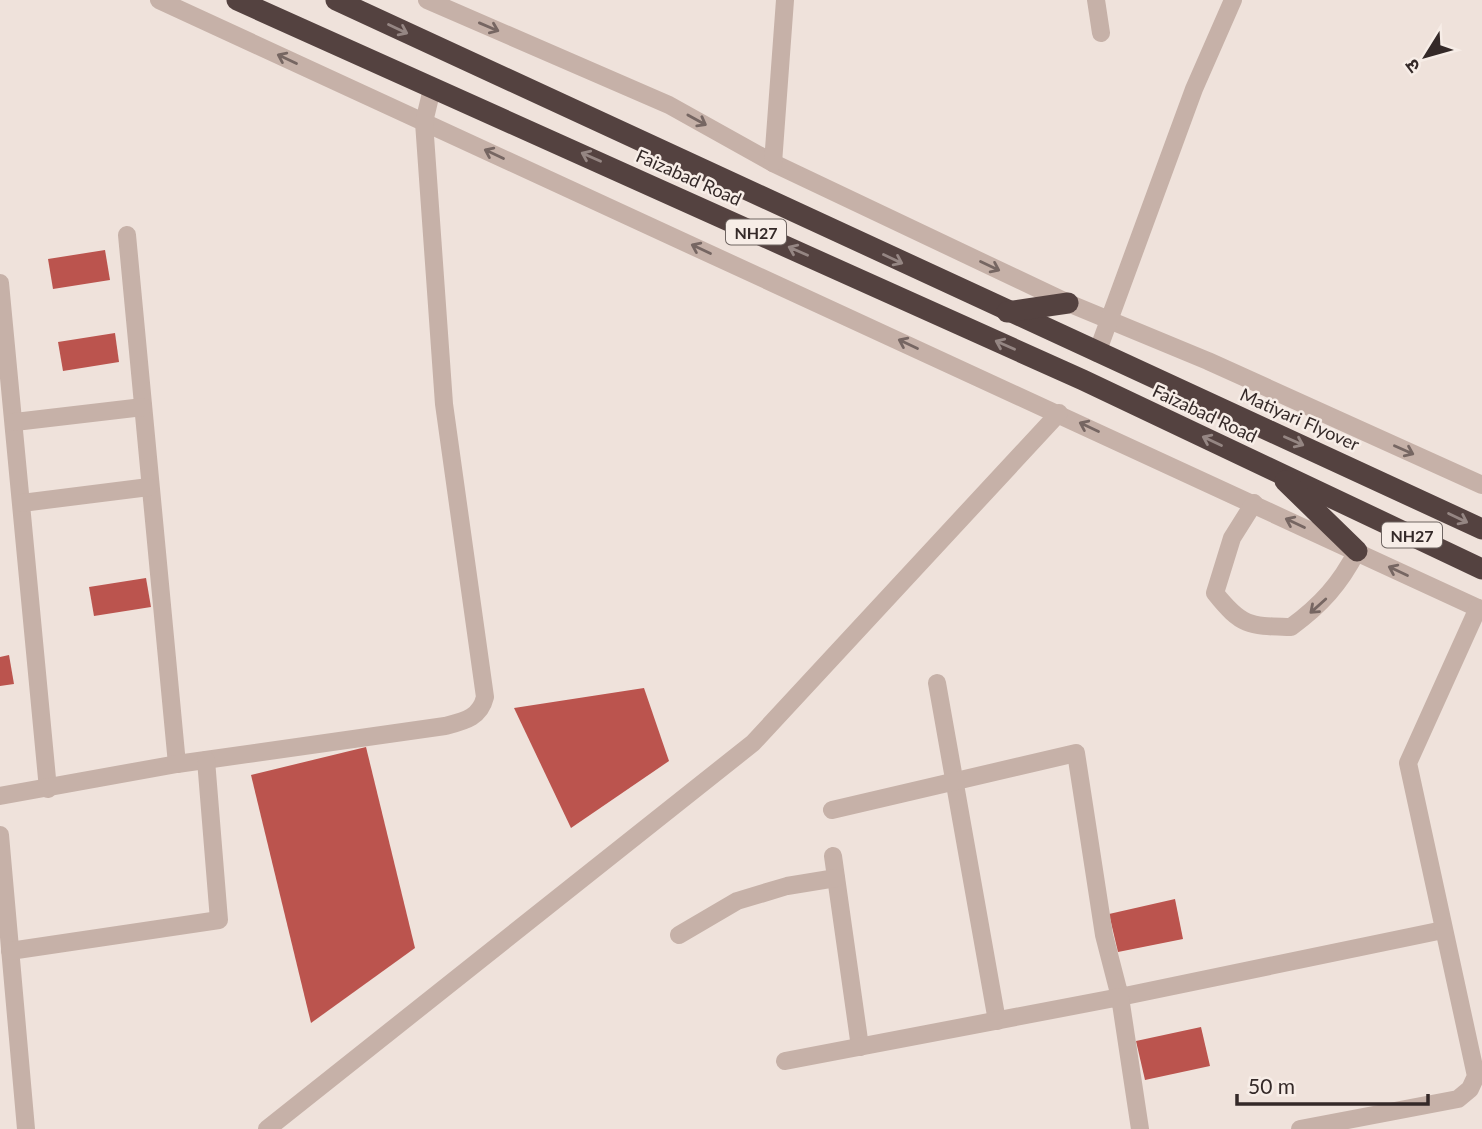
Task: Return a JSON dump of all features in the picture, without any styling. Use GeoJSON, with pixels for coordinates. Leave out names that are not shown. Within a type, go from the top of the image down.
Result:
{"type":"FeatureCollection","features":[{"type":"Feature","properties":{"kind":"highway","name":"Faizabad Road"},"geometry":{"type":"LineString","coordinates":[[237,0],[432,89],[559,143],[1274,470]]}},
{"type":"Feature","properties":{"kind":"highway","name":"Faizabad Road"},"geometry":{"type":"LineString","coordinates":[[336,0],[1097,353]]}},
{"type":"Feature","properties":{"kind":"highway"},"geometry":{"type":"LineString","coordinates":[[1007,312],[1068,303]]}},
{"type":"Feature","properties":{"kind":"highway","name":"Matiyari Flyover"},"geometry":{"type":"LineString","coordinates":[[1097,353],[1352,467],[1482,529]]}},
{"type":"Feature","properties":{"kind":"highway"},"geometry":{"type":"LineString","coordinates":[[1274,470],[1357,551]]}},
{"type":"Feature","properties":{"kind":"highway","name":"NH27"},"geometry":{"type":"LineString","coordinates":[[1274,470],[1482,569]]}},
{"type":"Feature","properties":{"kind":"street"},"geometry":{"type":"LineString","coordinates":[[159,0],[1480,609],[1408,763],[1476,1076],[1470,1089],[1458,1099],[1300,1129]]}},
{"type":"Feature","properties":{"kind":"street"},"geometry":{"type":"LineString","coordinates":[[427,0],[670,105],[773,163],[1068,303],[1482,485]]}},
{"type":"Feature","properties":{"kind":"street"},"geometry":{"type":"LineString","coordinates":[[773,163],[785,0]]}},
{"type":"Feature","properties":{"kind":"street"},"geometry":{"type":"LineString","coordinates":[[1096,0],[1101,33]]}},
{"type":"Feature","properties":{"kind":"street"},"geometry":{"type":"LineString","coordinates":[[1097,353],[1194,89],[1233,0]]}},
{"type":"Feature","properties":{"kind":"street"},"geometry":{"type":"LineString","coordinates":[[0,796],[177,764],[301,749],[445,726],[470,719],[482,710],[485,697],[444,404],[424,122],[432,89]]}},
{"type":"Feature","properties":{"kind":"street"},"geometry":{"type":"LineString","coordinates":[[127,235],[177,764]]}},
{"type":"Feature","properties":{"kind":"street"},"geometry":{"type":"LineString","coordinates":[[0,283],[48,789]]}},
{"type":"Feature","properties":{"kind":"street"},"geometry":{"type":"LineString","coordinates":[[15,422],[143,407]]}},
{"type":"Feature","properties":{"kind":"street"},"geometry":{"type":"LineString","coordinates":[[267,1129],[753,743],[1059,413]]}},
{"type":"Feature","properties":{"kind":"street"},"geometry":{"type":"LineString","coordinates":[[22,503],[149,488]]}},
{"type":"Feature","properties":{"kind":"street"},"geometry":{"type":"LineString","coordinates":[[1254,503],[1232,538],[1215,593],[1227,608],[1252,626],[1292,627],[1326,600],[1344,577],[1357,551]]}},
{"type":"Feature","properties":{"kind":"street"},"geometry":{"type":"LineString","coordinates":[[937,683],[997,1021]]}},
{"type":"Feature","properties":{"kind":"street"},"geometry":{"type":"LineString","coordinates":[[832,810],[1076,753],[1104,935],[1120,997],[1140,1129]]}},
{"type":"Feature","properties":{"kind":"street"},"geometry":{"type":"LineString","coordinates":[[10,951],[219,920],[206,760]]}},
{"type":"Feature","properties":{"kind":"street"},"geometry":{"type":"LineString","coordinates":[[0,835],[26,1129]]}},
{"type":"Feature","properties":{"kind":"street"},"geometry":{"type":"LineString","coordinates":[[833,856],[860,1047]]}},
{"type":"Feature","properties":{"kind":"street"},"geometry":{"type":"LineString","coordinates":[[679,935],[737,901],[787,886],[836,878]]}},
{"type":"Feature","properties":{"kind":"street"},"geometry":{"type":"LineString","coordinates":[[785,1061],[1120,997],[1443,930]]}},
{"type":"Feature","properties":{"kind":"building"},"geometry":{"type":"Polygon","coordinates":[[[105,250],[110,280],[53,289],[48,259],[105,250]]]}},
{"type":"Feature","properties":{"kind":"building"},"geometry":{"type":"Polygon","coordinates":[[[115,333],[119,362],[63,371],[58,342],[115,333]]]}},
{"type":"Feature","properties":{"kind":"building"},"geometry":{"type":"Polygon","coordinates":[[[146,578],[151,607],[94,616],[89,587],[146,578]]]}},
{"type":"Feature","properties":{"kind":"building"},"geometry":{"type":"Polygon","coordinates":[[[9,655],[14,684],[0,686],[0,657],[9,655]]]}},
{"type":"Feature","properties":{"kind":"building"},"geometry":{"type":"Polygon","coordinates":[[[644,688],[669,761],[571,828],[514,708],[644,688]]]}},
{"type":"Feature","properties":{"kind":"building"},"geometry":{"type":"Polygon","coordinates":[[[366,747],[415,948],[311,1023],[251,775],[366,747]]]}},
{"type":"Feature","properties":{"kind":"building"},"geometry":{"type":"Polygon","coordinates":[[[1175,899],[1183,939],[1118,952],[1109,914],[1175,899]]]}},
{"type":"Feature","properties":{"kind":"building"},"geometry":{"type":"Polygon","coordinates":[[[1201,1027],[1210,1066],[1145,1080],[1136,1041],[1201,1027]]]}}]}
